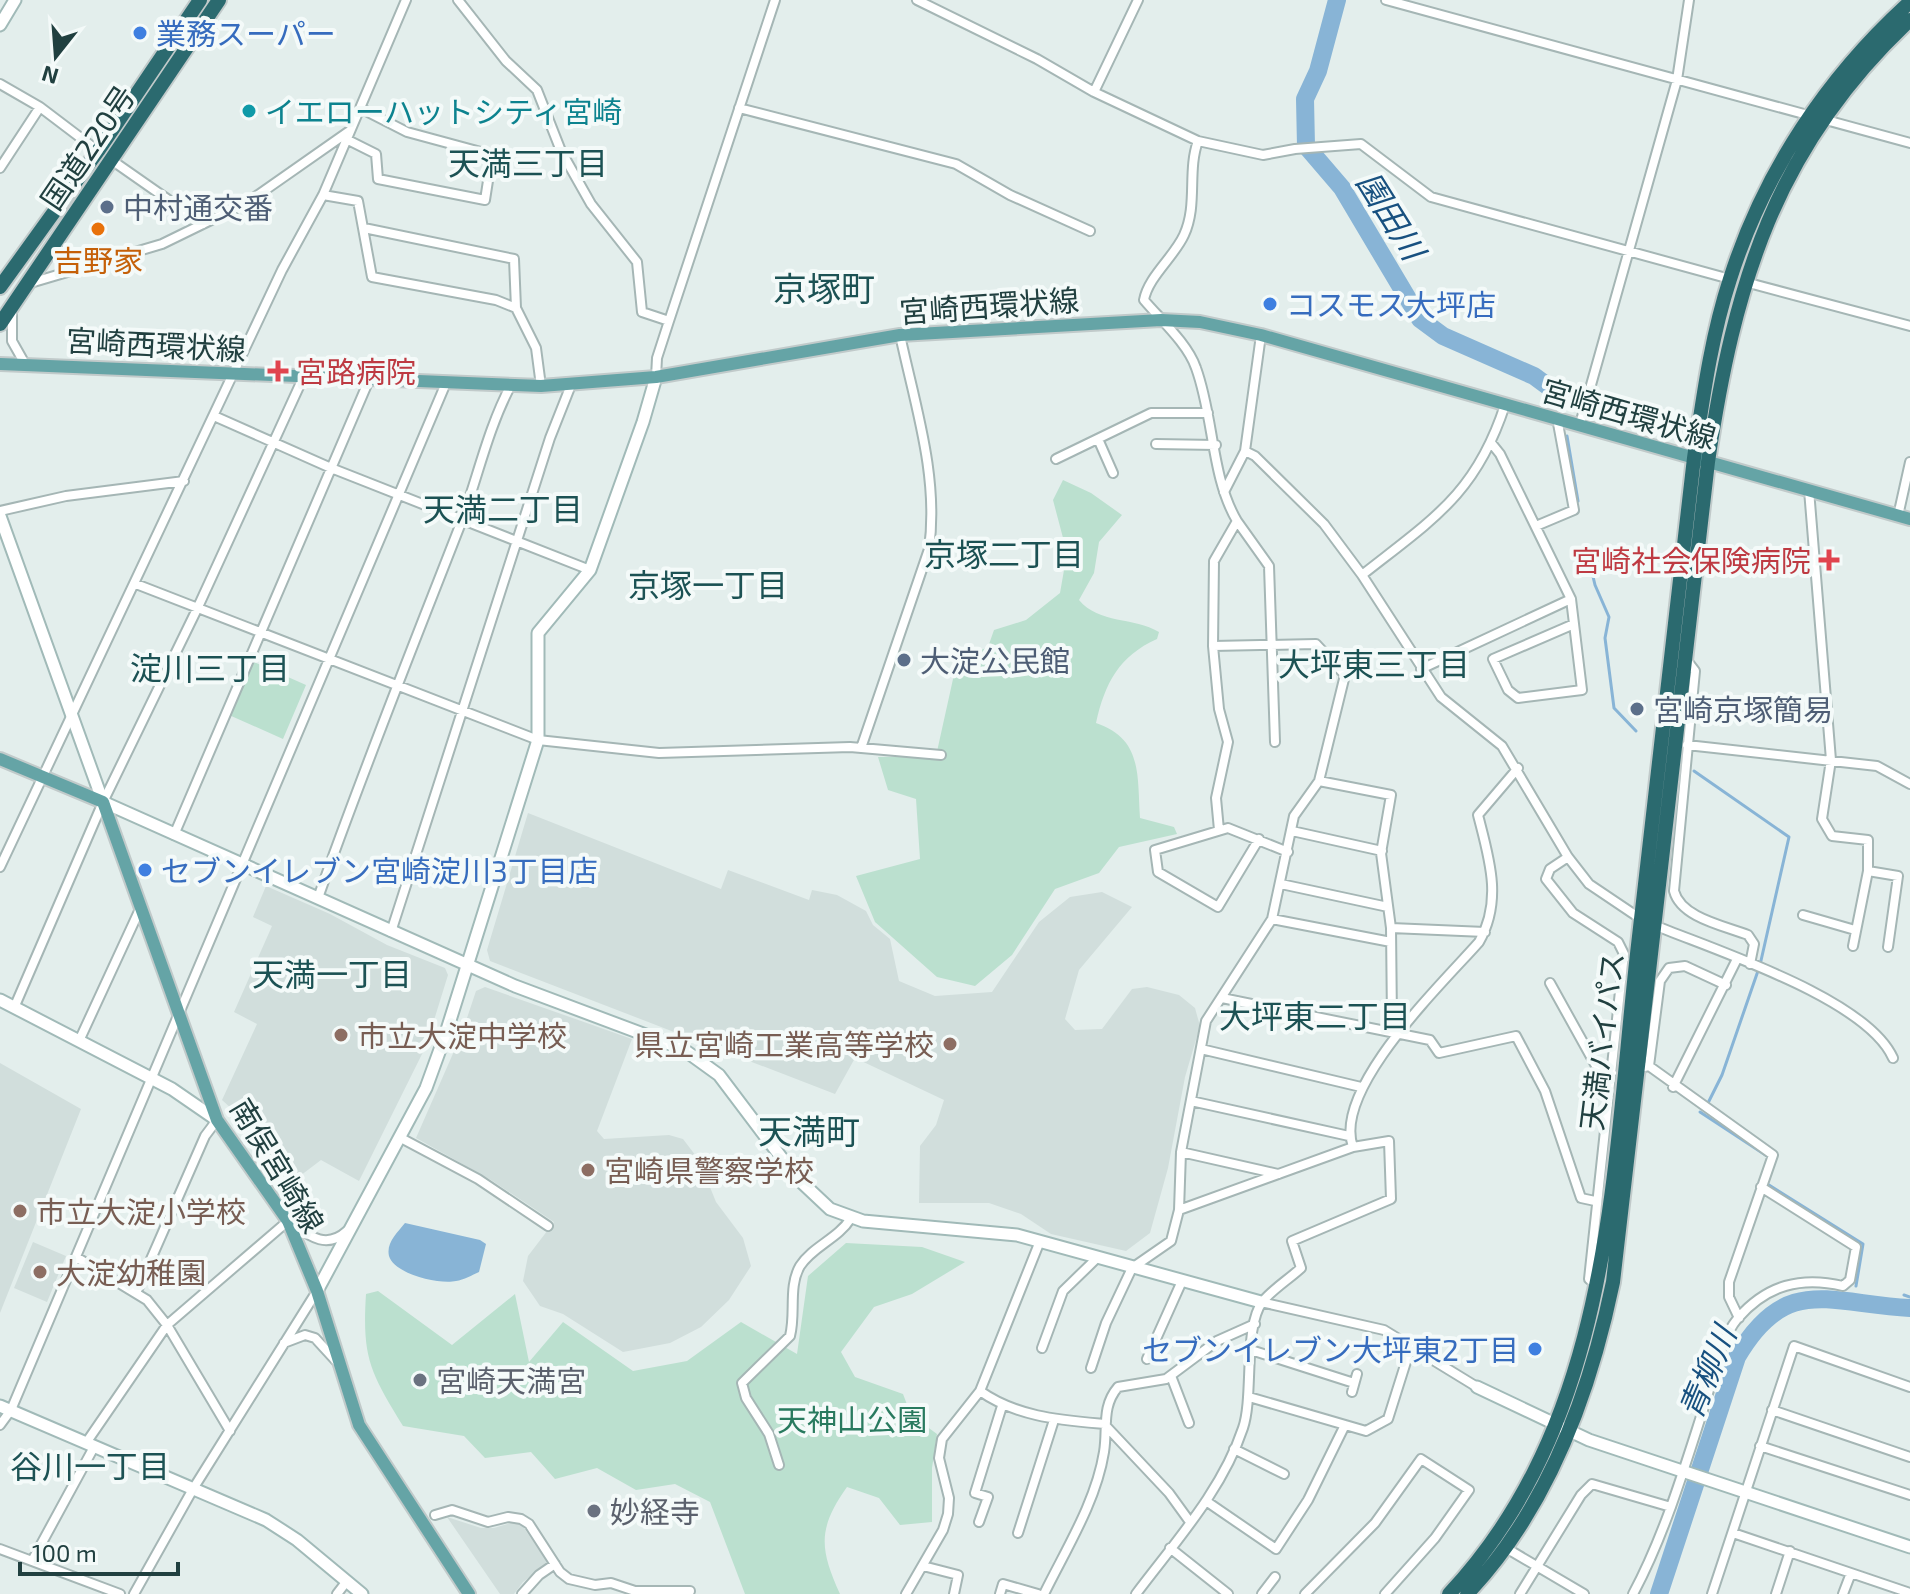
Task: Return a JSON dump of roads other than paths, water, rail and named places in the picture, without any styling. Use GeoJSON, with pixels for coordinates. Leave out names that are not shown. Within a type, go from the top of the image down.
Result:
{"type":"FeatureCollection","features":[{"type":"Feature","properties":{"kind":"highway","name":"国道220号"},"geometry":{"type":"LineString","coordinates":[[0,324],[200,0]]}},
{"type":"Feature","properties":{"kind":"highway","name":"国道220号"},"geometry":{"type":"LineString","coordinates":[[0,287],[104,155],[219,0]]}},
{"type":"Feature","properties":{"kind":"highway"},"geometry":{"type":"LineString","coordinates":[[1701,460],[1709,362],[1758,208],[1808,115],[1870,38],[1910,2]]}},
{"type":"Feature","properties":{"kind":"highway"},"geometry":{"type":"LineString","coordinates":[[1737,280],[1768,214],[1824,119],[1881,47],[1910,20]]}},
{"type":"Feature","properties":{"kind":"highway","name":"天満バイパス"},"geometry":{"type":"LineString","coordinates":[[1449,1594],[1493,1543],[1563,1430],[1599,1287],[1685,657],[1701,460]]}},
{"type":"Feature","properties":{"kind":"highway","name":"天満バイパス"},"geometry":{"type":"LineString","coordinates":[[1467,1594],[1506,1548],[1563,1430],[1602,1335],[1613,1282],[1644,1067],[1648,922],[1701,460]]}},
{"type":"Feature","properties":{"kind":"main road","name":"宮崎西環状線"},"geometry":{"type":"LineString","coordinates":[[0,364],[303,378],[571,385],[656,377],[900,335],[1161,320],[1200,322],[1261,335],[1904,518]]}},
{"type":"Feature","properties":{"kind":"main road"},"geometry":{"type":"LineString","coordinates":[[0,759],[103,802]]}},
{"type":"Feature","properties":{"kind":"main road","name":"南俣宮崎線"},"geometry":{"type":"LineString","coordinates":[[103,802],[217,1120],[288,1221],[317,1291],[359,1425],[469,1594]]}},
{"type":"Feature","properties":{"kind":"street"},"geometry":{"type":"LineString","coordinates":[[0,25],[15,0]]}},
{"type":"Feature","properties":{"kind":"street"},"geometry":{"type":"LineString","coordinates":[[0,867],[282,270],[323,195],[406,0]]}},
{"type":"Feature","properties":{"kind":"street"},"geometry":{"type":"LineString","coordinates":[[458,0],[506,61],[537,90],[561,151],[591,204],[637,262],[642,312],[669,321]]}},
{"type":"Feature","properties":{"kind":"street"},"geometry":{"type":"LineString","coordinates":[[134,1594],[193,1489],[317,1291],[426,1088],[538,740],[538,633],[590,570],[643,422],[656,377],[657,358],[775,0]]}},
{"type":"Feature","properties":{"kind":"street"},"geometry":{"type":"LineString","coordinates":[[917,0],[1094,92],[1198,141],[1263,155],[1361,144],[1431,197],[1910,326]]}},
{"type":"Feature","properties":{"kind":"street"},"geometry":{"type":"LineString","coordinates":[[1094,92],[1138,0]]}},
{"type":"Feature","properties":{"kind":"street"},"geometry":{"type":"LineString","coordinates":[[1386,0],[1910,143]]}},
{"type":"Feature","properties":{"kind":"street"},"geometry":{"type":"LineString","coordinates":[[1580,424],[1677,80],[1689,0]]}},
{"type":"Feature","properties":{"kind":"street"},"geometry":{"type":"LineString","coordinates":[[0,84],[40,107],[203,224]]}},
{"type":"Feature","properties":{"kind":"street"},"geometry":{"type":"LineString","coordinates":[[0,168],[40,107]]}},
{"type":"Feature","properties":{"kind":"street"},"geometry":{"type":"LineString","coordinates":[[347,136],[376,154],[378,179],[485,200],[492,155],[407,132],[360,108]]}},
{"type":"Feature","properties":{"kind":"street"},"geometry":{"type":"LineString","coordinates":[[739,108],[956,164],[1010,195],[1090,231]]}},
{"type":"Feature","properties":{"kind":"street"},"geometry":{"type":"LineString","coordinates":[[25,364],[12,341],[10,317],[22,291],[162,244],[248,202],[347,136]]}},
{"type":"Feature","properties":{"kind":"street"},"geometry":{"type":"LineString","coordinates":[[1198,141],[1188,226],[1167,264],[1145,291],[1144,300],[1196,365],[1224,492]]}},
{"type":"Feature","properties":{"kind":"street"},"geometry":{"type":"LineString","coordinates":[[323,195],[358,201],[372,277],[496,300],[516,308]]}},
{"type":"Feature","properties":{"kind":"street"},"geometry":{"type":"LineString","coordinates":[[364,228],[514,259],[516,308],[536,348],[541,386]]}},
{"type":"Feature","properties":{"kind":"street"},"geometry":{"type":"LineString","coordinates":[[861,748],[929,549],[933,523],[929,468],[900,335]]}},
{"type":"Feature","properties":{"kind":"street"},"geometry":{"type":"LineString","coordinates":[[1261,335],[1245,451],[1223,498],[1269,566],[1275,742]]}},
{"type":"Feature","properties":{"kind":"street"},"geometry":{"type":"LineString","coordinates":[[14,1008],[103,802],[198,607],[303,378]]}},
{"type":"Feature","properties":{"kind":"street"},"geometry":{"type":"LineString","coordinates":[[174,835],[369,380]]}},
{"type":"Feature","properties":{"kind":"street"},"geometry":{"type":"LineString","coordinates":[[0,1425],[5,1408],[76,1257],[446,383]]}},
{"type":"Feature","properties":{"kind":"street"},"geometry":{"type":"LineString","coordinates":[[318,898],[462,518],[499,408],[511,385]]}},
{"type":"Feature","properties":{"kind":"street"},"geometry":{"type":"LineString","coordinates":[[391,932],[550,438],[571,385]]}},
{"type":"Feature","properties":{"kind":"street"},"geometry":{"type":"LineString","coordinates":[[1362,575],[1456,498],[1492,444],[1505,405]]}},
{"type":"Feature","properties":{"kind":"street"},"geometry":{"type":"LineString","coordinates":[[1056,459],[1151,413],[1208,413]]}},
{"type":"Feature","properties":{"kind":"street"},"geometry":{"type":"LineString","coordinates":[[214,416],[331,468],[590,570]]}},
{"type":"Feature","properties":{"kind":"street"},"geometry":{"type":"LineString","coordinates":[[1536,526],[1574,510],[1557,418]]}},
{"type":"Feature","properties":{"kind":"street"},"geometry":{"type":"LineString","coordinates":[[1098,439],[1113,473]]}},
{"type":"Feature","properties":{"kind":"street"},"geometry":{"type":"LineString","coordinates":[[1156,444],[1216,445]]}},
{"type":"Feature","properties":{"kind":"street"},"geometry":{"type":"LineString","coordinates":[[1492,444],[1500,454],[1571,599],[1582,690],[1518,698],[1508,690],[1493,659],[1574,624]]}},
{"type":"Feature","properties":{"kind":"street"},"geometry":{"type":"LineString","coordinates":[[1245,451],[1255,456],[1305,503],[1362,575],[1441,697],[1482,727],[1518,768],[1568,857],[1598,893],[1648,922],[1841,1007],[1881,1038],[1893,1058]]}},
{"type":"Feature","properties":{"kind":"street"},"geometry":{"type":"LineString","coordinates":[[1904,518],[1910,462]]}},
{"type":"Feature","properties":{"kind":"street"},"geometry":{"type":"LineString","coordinates":[[184,481],[66,496],[0,513],[103,802],[515,986],[656,1036],[706,1063],[813,1197],[851,1218],[995,1232],[1040,1241],[1261,1302],[1384,1330],[1477,1387],[1563,1430],[1910,1547]]}},
{"type":"Feature","properties":{"kind":"street"},"geometry":{"type":"LineString","coordinates":[[1809,490],[1831,760],[1822,819],[1832,836],[1868,840],[1868,871],[1853,946]]}},
{"type":"Feature","properties":{"kind":"street"},"geometry":{"type":"LineString","coordinates":[[1219,830],[1216,798],[1228,742],[1219,709],[1213,646],[1214,561],[1237,521]]}},
{"type":"Feature","properties":{"kind":"street"},"geometry":{"type":"LineString","coordinates":[[136,584],[538,740],[659,753],[861,748],[941,755]]}},
{"type":"Feature","properties":{"kind":"street"},"geometry":{"type":"LineString","coordinates":[[1421,669],[1571,599]]}},
{"type":"Feature","properties":{"kind":"street"},"geometry":{"type":"LineString","coordinates":[[1091,1368],[1106,1323],[1132,1268],[1171,1241],[1179,1210],[1181,1152],[1211,1008],[1222,998],[1272,919],[1294,816],[1319,781],[1345,675],[1316,644],[1213,646]]}},
{"type":"Feature","properties":{"kind":"street"},"geometry":{"type":"LineString","coordinates":[[1685,657],[1695,671],[1674,891],[1677,901],[1685,909],[1748,935],[1754,944],[1756,967]]}},
{"type":"Feature","properties":{"kind":"street"},"geometry":{"type":"LineString","coordinates":[[1687,745],[1877,766],[1910,784]]}},
{"type":"Feature","properties":{"kind":"street"},"geometry":{"type":"LineString","coordinates":[[1353,1147],[1349,1136],[1361,1087],[1396,1036],[1485,932],[1493,912],[1494,892],[1478,815],[1518,768]]}},
{"type":"Feature","properties":{"kind":"street"},"geometry":{"type":"LineString","coordinates":[[1319,781],[1391,795],[1382,851],[1391,928],[1392,1020],[1396,1036]]}},
{"type":"Feature","properties":{"kind":"street"},"geometry":{"type":"LineString","coordinates":[[1259,839],[1218,907],[1158,872],[1155,850],[1228,828],[1259,839],[1288,852]]}},
{"type":"Feature","properties":{"kind":"street"},"geometry":{"type":"LineString","coordinates":[[1292,831],[1382,851]]}},
{"type":"Feature","properties":{"kind":"street"},"geometry":{"type":"LineString","coordinates":[[1568,857],[1550,869],[1546,879],[1573,913],[1618,942],[1624,954],[1589,1279],[1599,1287]]}},
{"type":"Feature","properties":{"kind":"street"},"geometry":{"type":"LineString","coordinates":[[1868,871],[1898,876],[1888,947]]}},
{"type":"Feature","properties":{"kind":"street"},"geometry":{"type":"LineString","coordinates":[[1281,884],[1388,907]]}},
{"type":"Feature","properties":{"kind":"street"},"geometry":{"type":"LineString","coordinates":[[79,1041],[140,909]]}},
{"type":"Feature","properties":{"kind":"street"},"geometry":{"type":"LineString","coordinates":[[1803,915],[1855,930]]}},
{"type":"Feature","properties":{"kind":"street"},"geometry":{"type":"LineString","coordinates":[[1272,919],[1391,942]]}},
{"type":"Feature","properties":{"kind":"street"},"geometry":{"type":"LineString","coordinates":[[1391,928],[1485,932]]}},
{"type":"Feature","properties":{"kind":"street"},"geometry":{"type":"LineString","coordinates":[[1673,1087],[1737,959]]}},
{"type":"Feature","properties":{"kind":"street"},"geometry":{"type":"LineString","coordinates":[[1726,985],[1685,966],[1669,968],[1660,981],[1644,1067],[1773,1155],[1729,1282],[1729,1297],[1739,1318]]}},
{"type":"Feature","properties":{"kind":"street"},"geometry":{"type":"LineString","coordinates":[[1550,983],[1595,1064],[1612,1073]]}},
{"type":"Feature","properties":{"kind":"street"},"geometry":{"type":"LineString","coordinates":[[1222,998],[1396,1036],[1430,1040],[1439,1053],[1445,1054],[1516,1036],[1545,1091],[1581,1198],[1595,1201]]}},
{"type":"Feature","properties":{"kind":"street"},"geometry":{"type":"LineString","coordinates":[[0,1000],[151,1078],[217,1120],[205,1136],[137,1291]]}},
{"type":"Feature","properties":{"kind":"street"},"geometry":{"type":"LineString","coordinates":[[1201,1049],[1361,1087]]}},
{"type":"Feature","properties":{"kind":"street"},"geometry":{"type":"LineString","coordinates":[[1191,1101],[1349,1136]]}},
{"type":"Feature","properties":{"kind":"street"},"geometry":{"type":"LineString","coordinates":[[399,1137],[478,1179],[548,1226]]}},
{"type":"Feature","properties":{"kind":"street"},"geometry":{"type":"LineString","coordinates":[[1136,1594],[1206,1501],[1244,1427],[1251,1350],[1261,1302],[1301,1268],[1292,1241],[1391,1199],[1389,1141],[1353,1147],[1179,1210]]}},
{"type":"Feature","properties":{"kind":"street"},"geometry":{"type":"LineString","coordinates":[[1181,1152],[1278,1174]]}},
{"type":"Feature","properties":{"kind":"street"},"geometry":{"type":"LineString","coordinates":[[1633,1594],[1686,1472],[1725,1344],[1739,1318],[1780,1286],[1815,1282],[1843,1286],[1847,1285],[1852,1272],[1856,1247],[1761,1187]]}},
{"type":"Feature","properties":{"kind":"street"},"geometry":{"type":"LineString","coordinates":[[779,1465],[769,1434],[746,1398],[742,1383],[790,1336],[794,1286],[801,1266],[809,1255],[836,1238],[851,1218]]}},
{"type":"Feature","properties":{"kind":"street"},"geometry":{"type":"LineString","coordinates":[[32,1561],[90,1445],[167,1325],[288,1221],[322,1241],[341,1237],[355,1223]]}},
{"type":"Feature","properties":{"kind":"street"},"geometry":{"type":"LineString","coordinates":[[906,1594],[948,1514],[949,1498],[939,1458],[942,1439],[980,1391],[1040,1241]]}},
{"type":"Feature","properties":{"kind":"street"},"geometry":{"type":"LineString","coordinates":[[76,1257],[137,1291],[167,1325],[230,1431]]}},
{"type":"Feature","properties":{"kind":"street"},"geometry":{"type":"LineString","coordinates":[[1042,1348],[1063,1291],[1097,1258]]}},
{"type":"Feature","properties":{"kind":"street"},"geometry":{"type":"LineString","coordinates":[[1147,1359],[1182,1281]]}},
{"type":"Feature","properties":{"kind":"street"},"geometry":{"type":"LineString","coordinates":[[1044,1594],[1091,1499],[1105,1450],[1107,1408],[1118,1387],[1171,1376],[1176,1369],[1217,1341],[1255,1324]]}},
{"type":"Feature","properties":{"kind":"street"},"geometry":{"type":"LineString","coordinates":[[282,1345],[305,1335],[315,1338],[338,1363]]}},
{"type":"Feature","properties":{"kind":"street"},"geometry":{"type":"LineString","coordinates":[[1249,1397],[1366,1431],[1388,1419],[1411,1346]]}},
{"type":"Feature","properties":{"kind":"street"},"geometry":{"type":"LineString","coordinates":[[1712,1594],[1794,1346],[1910,1387]]}},
{"type":"Feature","properties":{"kind":"street"},"geometry":{"type":"LineString","coordinates":[[1251,1350],[1354,1383]]}},
{"type":"Feature","properties":{"kind":"street"},"geometry":{"type":"LineString","coordinates":[[1171,1376],[1189,1423]]}},
{"type":"Feature","properties":{"kind":"street"},"geometry":{"type":"LineString","coordinates":[[980,1391],[1002,1406],[1054,1420],[1104,1424],[1169,1493],[1190,1522]]}},
{"type":"Feature","properties":{"kind":"street"},"geometry":{"type":"LineString","coordinates":[[979,1522],[988,1497],[975,1493],[1002,1406]]}},
{"type":"Feature","properties":{"kind":"street"},"geometry":{"type":"LineString","coordinates":[[5,1408],[266,1520],[362,1594]]}},
{"type":"Feature","properties":{"kind":"street"},"geometry":{"type":"LineString","coordinates":[[1772,1410],[1910,1457]]}},
{"type":"Feature","properties":{"kind":"street"},"geometry":{"type":"LineString","coordinates":[[1018,1533],[1054,1420]]}},
{"type":"Feature","properties":{"kind":"street"},"geometry":{"type":"LineString","coordinates":[[1206,1501],[1276,1549],[1308,1500],[1345,1425]]}},
{"type":"Feature","properties":{"kind":"street"},"geometry":{"type":"LineString","coordinates":[[1760,1446],[1910,1495]]}},
{"type":"Feature","properties":{"kind":"street"},"geometry":{"type":"LineString","coordinates":[[1234,1449],[1284,1474]]}},
{"type":"Feature","properties":{"kind":"street"},"geometry":{"type":"LineString","coordinates":[[1305,1594],[1375,1523],[1421,1459],[1469,1490],[1435,1538],[1385,1594]]}},
{"type":"Feature","properties":{"kind":"street"},"geometry":{"type":"LineString","coordinates":[[1520,1594],[1581,1495],[1592,1484],[1671,1507]]}},
{"type":"Feature","properties":{"kind":"street"},"geometry":{"type":"LineString","coordinates":[[435,1515],[452,1510],[488,1522],[508,1517],[521,1519],[529,1524],[555,1564],[569,1579],[595,1585],[611,1583],[635,1591],[690,1591]]}},
{"type":"Feature","properties":{"kind":"street"},"geometry":{"type":"LineString","coordinates":[[1733,1533],[1910,1593]]}},
{"type":"Feature","properties":{"kind":"street"},"geometry":{"type":"LineString","coordinates":[[1170,1548],[1228,1594]]}},
{"type":"Feature","properties":{"kind":"street"},"geometry":{"type":"LineString","coordinates":[[1506,1548],[1584,1594]]}},
{"type":"Feature","properties":{"kind":"street"},"geometry":{"type":"LineString","coordinates":[[0,1549],[120,1594]]}},
{"type":"Feature","properties":{"kind":"street"},"geometry":{"type":"LineString","coordinates":[[1776,1594],[1790,1551]]}},
{"type":"Feature","properties":{"kind":"street"},"geometry":{"type":"LineString","coordinates":[[522,1594],[539,1575],[555,1564]]}},
{"type":"Feature","properties":{"kind":"street"},"geometry":{"type":"LineString","coordinates":[[923,1566],[958,1575],[954,1594]]}},
{"type":"Feature","properties":{"kind":"street"},"geometry":{"type":"LineString","coordinates":[[1843,1594],[1851,1573]]}},
{"type":"Feature","properties":{"kind":"street"},"geometry":{"type":"LineString","coordinates":[[1262,1594],[1275,1577]]}},
{"type":"Feature","properties":{"kind":"street"},"geometry":{"type":"LineString","coordinates":[[337,1594],[347,1581]]}},
{"type":"Feature","properties":{"kind":"street"},"geometry":{"type":"LineString","coordinates":[[1000,1594],[1003,1584],[1038,1594]]}},
{"type":"Feature","properties":{"kind":"water"},"geometry":{"type":"Polygon","coordinates":[[[405,1223],[480,1240],[486,1244],[479,1272],[449,1282],[418,1277],[399,1268],[388,1251],[393,1238],[405,1223]]]}},
{"type":"Feature","properties":{"kind":"waterway","name":"園田川"},"geometry":{"type":"LineString","coordinates":[[1337,0],[1318,71],[1305,99],[1306,146],[1342,188],[1420,319],[1443,336],[1534,376],[1553,390]]}},
{"type":"Feature","properties":{"kind":"waterway"},"geometry":{"type":"LineString","coordinates":[[1553,390],[1568,406]]}},
{"type":"Feature","properties":{"kind":"waterway"},"geometry":{"type":"LineString","coordinates":[[1567,436],[1578,501]]}},
{"type":"Feature","properties":{"kind":"waterway"},"geometry":{"type":"LineString","coordinates":[[1587,551],[1595,585],[1609,617],[1605,638],[1614,708],[1636,731]]}},
{"type":"Feature","properties":{"kind":"waterway"},"geometry":{"type":"LineString","coordinates":[[1694,771],[1789,837],[1760,965],[1722,1075],[1707,1105]]}},
{"type":"Feature","properties":{"kind":"waterway"},"geometry":{"type":"LineString","coordinates":[[1700,1112],[1767,1156]]}},
{"type":"Feature","properties":{"kind":"waterway"},"geometry":{"type":"LineString","coordinates":[[1769,1185],[1863,1244],[1856,1286]]}},
{"type":"Feature","properties":{"kind":"waterway"},"geometry":{"type":"LineString","coordinates":[[1904,1295],[1910,1297]]}},
{"type":"Feature","properties":{"kind":"waterway","name":"青柳川"},"geometry":{"type":"LineString","coordinates":[[1659,1594],[1737,1357],[1755,1331],[1773,1313],[1792,1304],[1812,1300],[1910,1308]]}},
{"type":"Feature","properties":{"kind":"place","name":"業務スーパー"},"geometry":{"type":"Point","coordinates":[140,33]}},
{"type":"Feature","properties":{"kind":"place","name":"イエローハットシティ宮崎"},"geometry":{"type":"Point","coordinates":[249,111]}},
{"type":"Feature","properties":{"kind":"place","name":"中村通交番"},"geometry":{"type":"Point","coordinates":[107,207]}},
{"type":"Feature","properties":{"kind":"place","name":"吉野家"},"geometry":{"type":"Point","coordinates":[98,229]}},
{"type":"Feature","properties":{"kind":"place","name":"コスモス大坪店"},"geometry":{"type":"Point","coordinates":[1270,304]}},
{"type":"Feature","properties":{"kind":"place","name":"宮路病院"},"geometry":{"type":"Point","coordinates":[278,371]}},
{"type":"Feature","properties":{"kind":"place","name":"宮崎社会保険病院"},"geometry":{"type":"Point","coordinates":[1829,560]}},
{"type":"Feature","properties":{"kind":"place","name":"大淀公民館"},"geometry":{"type":"Point","coordinates":[904,660]}},
{"type":"Feature","properties":{"kind":"place","name":"宮崎京塚簡易"},"geometry":{"type":"Point","coordinates":[1637,709]}},
{"type":"Feature","properties":{"kind":"place","name":"セブンイレブン宮崎淀川3丁目店"},"geometry":{"type":"Point","coordinates":[145,870]}},
{"type":"Feature","properties":{"kind":"place","name":"市立大淀中学校"},"geometry":{"type":"Point","coordinates":[341,1035]}},
{"type":"Feature","properties":{"kind":"place","name":"県立宮崎工業高等学校"},"geometry":{"type":"Point","coordinates":[950,1044]}},
{"type":"Feature","properties":{"kind":"place","name":"宮崎県警察学校"},"geometry":{"type":"Point","coordinates":[588,1170]}},
{"type":"Feature","properties":{"kind":"place","name":"市立大淀小学校"},"geometry":{"type":"Point","coordinates":[20,1211]}},
{"type":"Feature","properties":{"kind":"place","name":"大淀幼稚園"},"geometry":{"type":"Point","coordinates":[40,1272]}},
{"type":"Feature","properties":{"kind":"place","name":"セブンイレブン大坪東2丁目"},"geometry":{"type":"Point","coordinates":[1535,1349]}},
{"type":"Feature","properties":{"kind":"place","name":"宮崎天満宮"},"geometry":{"type":"Point","coordinates":[420,1380]}},
{"type":"Feature","properties":{"kind":"place","name":"妙経寺"},"geometry":{"type":"Point","coordinates":[594,1511]}},
{"type":"Feature","properties":{"kind":"district","name":"天満三丁目"},"geometry":{"type":"Point","coordinates":[528,162]}},
{"type":"Feature","properties":{"kind":"district","name":"京塚町"},"geometry":{"type":"Point","coordinates":[824,287]}},
{"type":"Feature","properties":{"kind":"district","name":"天満二丁目"},"geometry":{"type":"Point","coordinates":[503,508]}},
{"type":"Feature","properties":{"kind":"district","name":"京塚二丁目"},"geometry":{"type":"Point","coordinates":[1004,553]}},
{"type":"Feature","properties":{"kind":"district","name":"京塚一丁目"},"geometry":{"type":"Point","coordinates":[708,584]}},
{"type":"Feature","properties":{"kind":"district","name":"大坪東三丁目"},"geometry":{"type":"Point","coordinates":[1374,663]}},
{"type":"Feature","properties":{"kind":"district","name":"淀川三丁目"},"geometry":{"type":"Point","coordinates":[210,667]}},
{"type":"Feature","properties":{"kind":"district","name":"天満一丁目"},"geometry":{"type":"Point","coordinates":[332,973]}},
{"type":"Feature","properties":{"kind":"district","name":"大坪東二丁目"},"geometry":{"type":"Point","coordinates":[1315,1015]}},
{"type":"Feature","properties":{"kind":"district","name":"天満町"},"geometry":{"type":"Point","coordinates":[809,1130]}},
{"type":"Feature","properties":{"kind":"district","name":"谷川一丁目"},"geometry":{"type":"Point","coordinates":[90,1465]}},
{"type":"Feature","properties":{"kind":"park label","name":"天神山公園"},"geometry":{"type":"Point","coordinates":[852,1419]}}]}
